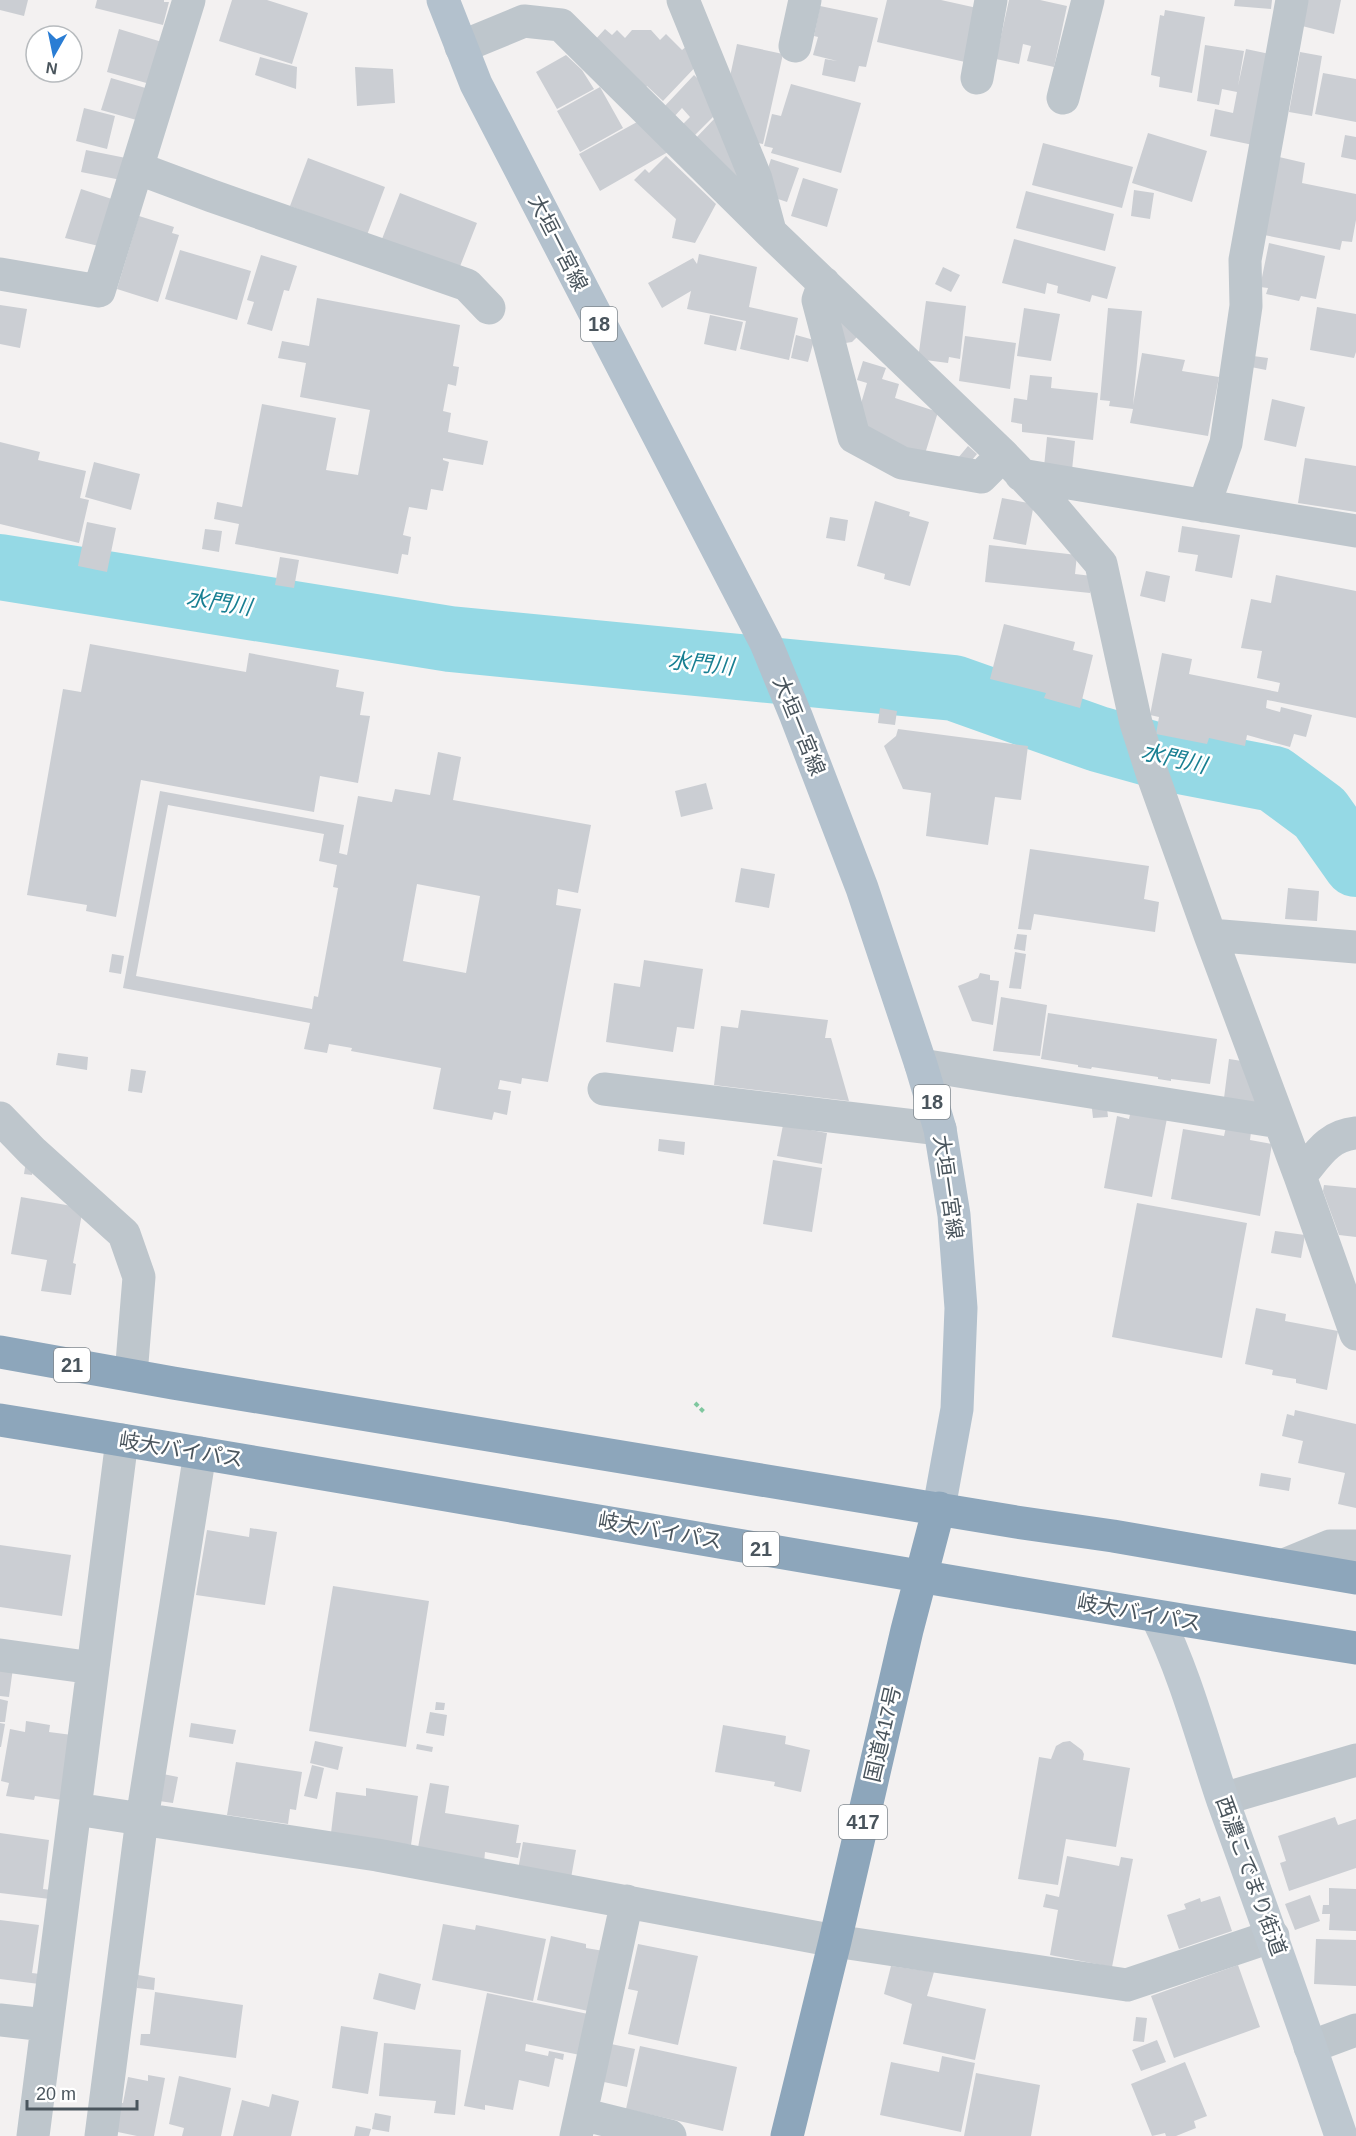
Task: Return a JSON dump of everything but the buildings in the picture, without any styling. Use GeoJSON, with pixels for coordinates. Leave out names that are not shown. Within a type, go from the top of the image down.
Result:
{"type":"FeatureCollection","features":[{"type":"Feature","properties":{"kind":"highway","name":"21"},"geometry":{"type":"LineString","coordinates":[[0,1352],[1356,1578]]}},
{"type":"Feature","properties":{"kind":"highway","name":"岐大バイパス"},"geometry":{"type":"LineString","coordinates":[[0,1420],[1157,1617],[1356,1648]]}},
{"type":"Feature","properties":{"kind":"highway","name":"国道417号"},"geometry":{"type":"LineString","coordinates":[[787,2136],[836,1941],[907,1630],[939,1508]]}},
{"type":"Feature","properties":{"kind":"main road","name":"大垣一宮線"},"geometry":{"type":"LineString","coordinates":[[442,0],[476,84],[766,643],[862,888],[921,1065],[940,1129],[954,1215],[961,1308],[957,1409],[939,1508]]}},
{"type":"Feature","properties":{"kind":"street"},"geometry":{"type":"LineString","coordinates":[[0,274],[99,291],[189,0]]}},
{"type":"Feature","properties":{"kind":"street"},"geometry":{"type":"LineString","coordinates":[[683,0],[756,179],[770,232]]}},
{"type":"Feature","properties":{"kind":"street"},"geometry":{"type":"LineString","coordinates":[[795,46],[805,0]]}},
{"type":"Feature","properties":{"kind":"street"},"geometry":{"type":"LineString","coordinates":[[977,78],[991,0]]}},
{"type":"Feature","properties":{"kind":"street"},"geometry":{"type":"LineString","coordinates":[[1063,98],[1088,0]]}},
{"type":"Feature","properties":{"kind":"street"},"geometry":{"type":"LineString","coordinates":[[1204,506],[1226,443],[1246,306],[1245,260],[1292,0]]}},
{"type":"Feature","properties":{"kind":"street"},"geometry":{"type":"LineString","coordinates":[[460,47],[524,21],[561,25],[770,232],[1012,465],[1049,503],[1101,564],[1136,723],[1210,935],[1356,1334]]}},
{"type":"Feature","properties":{"kind":"street"},"geometry":{"type":"LineString","coordinates":[[137,168],[467,285],[489,308]]}},
{"type":"Feature","properties":{"kind":"street"},"geometry":{"type":"LineString","coordinates":[[824,283],[818,300],[854,437],[902,463],[981,477],[1012,465],[1204,506],[1356,531]]}},
{"type":"Feature","properties":{"kind":"street"},"geometry":{"type":"LineString","coordinates":[[1210,935],[1356,947]]}},
{"type":"Feature","properties":{"kind":"street"},"geometry":{"type":"LineString","coordinates":[[921,1065],[1279,1122]]}},
{"type":"Feature","properties":{"kind":"street"},"geometry":{"type":"LineString","coordinates":[[604,1089],[940,1129]]}},
{"type":"Feature","properties":{"kind":"street"},"geometry":{"type":"LineString","coordinates":[[0,1118],[32,1151],[124,1234],[139,1277],[149,1378]]}},
{"type":"Feature","properties":{"kind":"street"},"geometry":{"type":"LineString","coordinates":[[1300,1176],[1327,1143],[1345,1134],[1356,1133]]}},
{"type":"Feature","properties":{"kind":"street"},"geometry":{"type":"LineString","coordinates":[[101,2136],[108,1814],[93,1668],[141,1443]]}},
{"type":"Feature","properties":{"kind":"street"},"geometry":{"type":"LineString","coordinates":[[33,2136],[46,2025],[108,1814],[200,1453]]}},
{"type":"Feature","properties":{"kind":"street"},"geometry":{"type":"LineString","coordinates":[[1284,1565],[1330,1546],[1356,1546]]}},
{"type":"Feature","properties":{"kind":"street","name":"西濃こでまり街道"},"geometry":{"type":"LineString","coordinates":[[1157,1617],[1175,1652],[1223,1799],[1273,1936],[1341,2136]]}},
{"type":"Feature","properties":{"kind":"street"},"geometry":{"type":"LineString","coordinates":[[0,1655],[93,1668]]}},
{"type":"Feature","properties":{"kind":"street"},"geometry":{"type":"LineString","coordinates":[[1223,1799],[1356,1760]]}},
{"type":"Feature","properties":{"kind":"street"},"geometry":{"type":"LineString","coordinates":[[108,1814],[377,1856],[627,1900],[836,1941],[1127,1985],[1273,1936]]}},
{"type":"Feature","properties":{"kind":"street"},"geometry":{"type":"LineString","coordinates":[[627,1900],[578,2125],[670,2136]]}},
{"type":"Feature","properties":{"kind":"street"},"geometry":{"type":"LineString","coordinates":[[0,2020],[46,2025]]}},
{"type":"Feature","properties":{"kind":"street"},"geometry":{"type":"LineString","coordinates":[[1310,2047],[1356,2030]]}},
{"type":"Feature","properties":{"kind":"path"},"geometry":{"type":"LineString","coordinates":[[695,1403],[704,1412]]}},
{"type":"Feature","properties":{"kind":"waterway","name":"水門川"},"geometry":{"type":"LineString","coordinates":[[0,567],[450,639],[954,688],[1098,739],[1170,759],[1274,779],[1320,813],[1356,864]]}}]}
